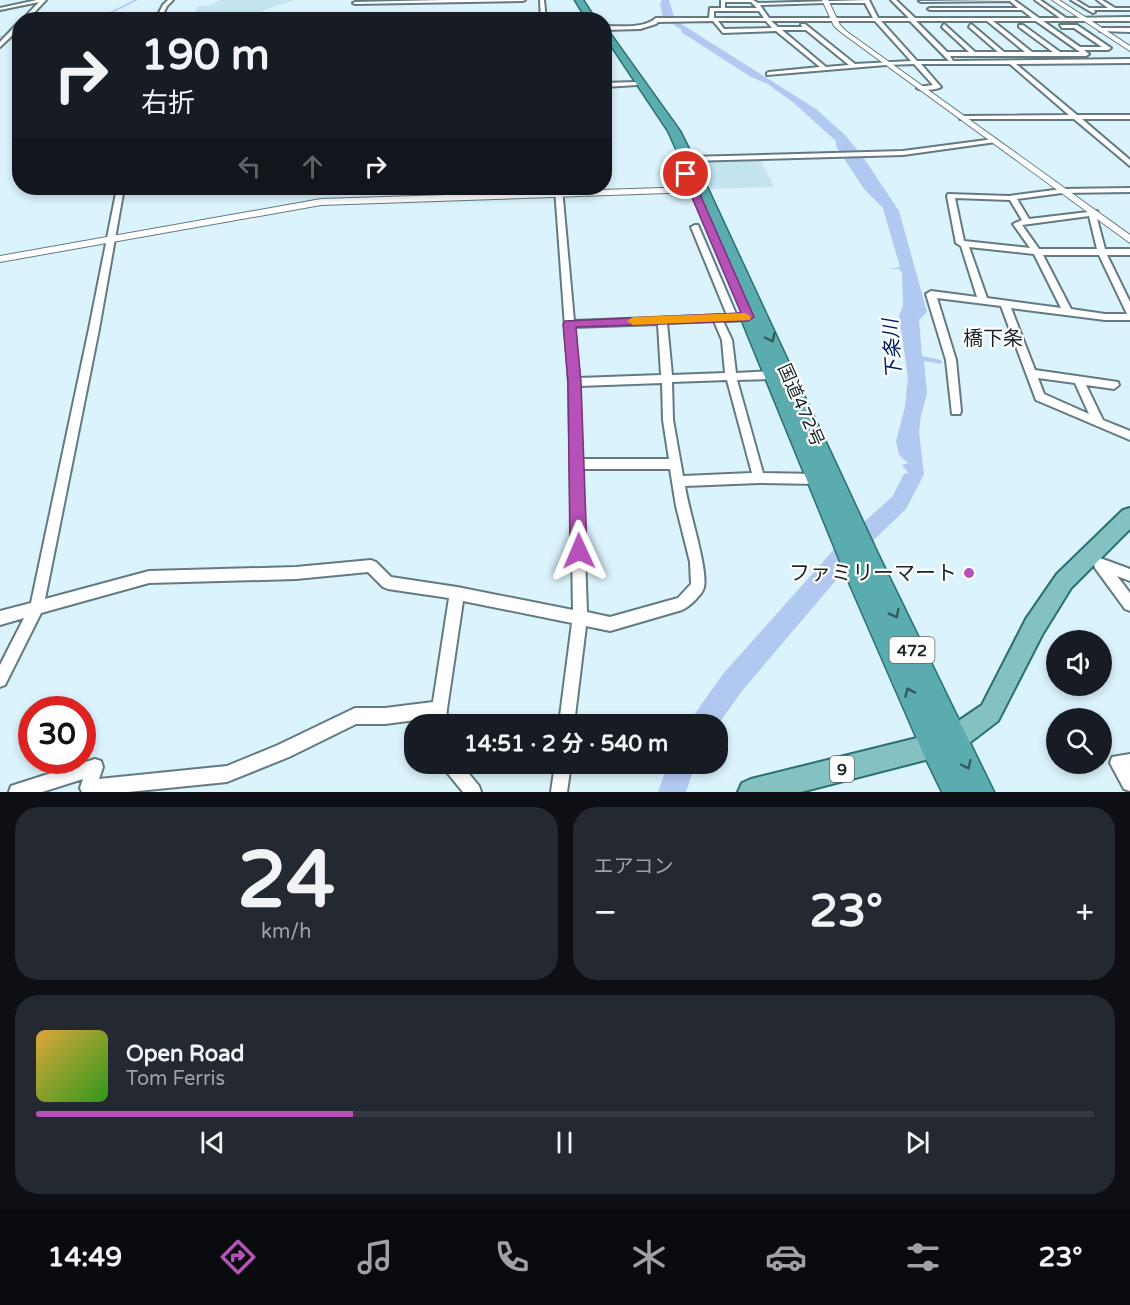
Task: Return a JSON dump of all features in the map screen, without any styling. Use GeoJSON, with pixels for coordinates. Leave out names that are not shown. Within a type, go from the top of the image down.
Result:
{"type":"FeatureCollection","features":[{"type":"Feature","properties":{"kind":"highway","name":"国道472号"},"geometry":{"type":"LineString","coordinates":[[612,40],[674,131],[788,376],[834,499],[944,742],[957,792]]}},
{"type":"Feature","properties":{"kind":"highway","name":"国道472号"},"geometry":{"type":"LineString","coordinates":[[612,49],[666,131],[818,479],[834,499]]}},
{"type":"Feature","properties":{"kind":"highway","name":"国道472号"},"geometry":{"type":"LineString","coordinates":[[944,742],[980,792]]}},
{"type":"Feature","properties":{"kind":"main road","name":"9"},"geometry":{"type":"LineString","coordinates":[[751,792],[944,742],[990,712],[1034,627],[1064,581],[1130,516]]}},
{"type":"Feature","properties":{"kind":"street"},"geometry":{"type":"LineString","coordinates":[[0,9],[44,0]]}},
{"type":"Feature","properties":{"kind":"street"},"geometry":{"type":"LineString","coordinates":[[32,12],[44,0]]}},
{"type":"Feature","properties":{"kind":"street"},"geometry":{"type":"LineString","coordinates":[[161,12],[171,0]]}},
{"type":"Feature","properties":{"kind":"street"},"geometry":{"type":"LineString","coordinates":[[355,3],[523,0]]}},
{"type":"Feature","properties":{"kind":"street"},"geometry":{"type":"LineString","coordinates":[[723,10],[723,1],[750,0],[757,4],[778,30],[824,68]]}},
{"type":"Feature","properties":{"kind":"street"},"geometry":{"type":"LineString","coordinates":[[893,0],[953,62]]}},
{"type":"Feature","properties":{"kind":"street"},"geometry":{"type":"LineString","coordinates":[[921,0],[1011,0],[1096,61]]}},
{"type":"Feature","properties":{"kind":"street"},"geometry":{"type":"LineString","coordinates":[[921,0],[975,54]]}},
{"type":"Feature","properties":{"kind":"street"},"geometry":{"type":"LineString","coordinates":[[1037,0],[1065,19]]}},
{"type":"Feature","properties":{"kind":"street"},"geometry":{"type":"LineString","coordinates":[[1055,0],[1130,49]]}},
{"type":"Feature","properties":{"kind":"street"},"geometry":{"type":"LineString","coordinates":[[1073,0],[1103,19]]}},
{"type":"Feature","properties":{"kind":"street"},"geometry":{"type":"LineString","coordinates":[[1099,0],[1114,9]]}},
{"type":"Feature","properties":{"kind":"street"},"geometry":{"type":"LineString","coordinates":[[826,1],[838,27],[1130,240]]}},
{"type":"Feature","properties":{"kind":"street"},"geometry":{"type":"LineString","coordinates":[[757,4],[866,1],[877,20],[938,87],[920,87]]}},
{"type":"Feature","properties":{"kind":"street"},"geometry":{"type":"LineString","coordinates":[[761,10],[712,9],[713,19],[723,31],[806,28]]}},
{"type":"Feature","properties":{"kind":"street"},"geometry":{"type":"LineString","coordinates":[[930,9],[1024,9]]}},
{"type":"Feature","properties":{"kind":"street"},"geometry":{"type":"LineString","coordinates":[[1088,9],[1130,9]]}},
{"type":"Feature","properties":{"kind":"street"},"geometry":{"type":"LineString","coordinates":[[745,10],[752,19]]}},
{"type":"Feature","properties":{"kind":"street"},"geometry":{"type":"LineString","coordinates":[[612,28],[645,26],[658,20],[682,18],[912,20],[971,26],[1075,26],[1108,48],[1078,49]]}},
{"type":"Feature","properties":{"kind":"street"},"geometry":{"type":"LineString","coordinates":[[917,26],[988,19],[1130,19]]}},
{"type":"Feature","properties":{"kind":"street"},"geometry":{"type":"LineString","coordinates":[[988,19],[1040,62]]}},
{"type":"Feature","properties":{"kind":"street"},"geometry":{"type":"LineString","coordinates":[[798,20],[853,65]]}},
{"type":"Feature","properties":{"kind":"street"},"geometry":{"type":"LineString","coordinates":[[971,26],[1003,54]]}},
{"type":"Feature","properties":{"kind":"street"},"geometry":{"type":"LineString","coordinates":[[1022,26],[1059,54]]}},
{"type":"Feature","properties":{"kind":"street"},"geometry":{"type":"LineString","coordinates":[[1102,30],[1130,30]]}},
{"type":"Feature","properties":{"kind":"street"},"geometry":{"type":"LineString","coordinates":[[1121,30],[1130,36]]}},
{"type":"Feature","properties":{"kind":"street"},"geometry":{"type":"LineString","coordinates":[[0,45],[12,31]]}},
{"type":"Feature","properties":{"kind":"street"},"geometry":{"type":"LineString","coordinates":[[0,35],[9,33]]}},
{"type":"Feature","properties":{"kind":"street"},"geometry":{"type":"LineString","coordinates":[[946,54],[1086,54]]}},
{"type":"Feature","properties":{"kind":"street"},"geometry":{"type":"LineString","coordinates":[[769,74],[886,63],[1130,61]]}},
{"type":"Feature","properties":{"kind":"street"},"geometry":{"type":"LineString","coordinates":[[1011,62],[1130,164]]}},
{"type":"Feature","properties":{"kind":"street"},"geometry":{"type":"LineString","coordinates":[[612,85],[635,84]]}},
{"type":"Feature","properties":{"kind":"street"},"geometry":{"type":"LineString","coordinates":[[962,118],[1130,117]]}},
{"type":"Feature","properties":{"kind":"street"},"geometry":{"type":"LineString","coordinates":[[688,159],[903,153],[994,141]]}},
{"type":"Feature","properties":{"kind":"street"},"geometry":{"type":"LineString","coordinates":[[612,191],[693,190]]}},
{"type":"Feature","properties":{"kind":"street"},"geometry":{"type":"LineString","coordinates":[[1130,190],[1062,191],[1012,198],[951,196],[960,243],[1037,252],[1130,252]]}},
{"type":"Feature","properties":{"kind":"street"},"geometry":{"type":"LineString","coordinates":[[0,680],[37,607],[119,195]]}},
{"type":"Feature","properties":{"kind":"street"},"geometry":{"type":"LineString","coordinates":[[0,259],[321,202],[472,195]]}},
{"type":"Feature","properties":{"kind":"street"},"geometry":{"type":"LineString","coordinates":[[558,195],[574,382],[580,616],[568,714]]}},
{"type":"Feature","properties":{"kind":"street"},"geometry":{"type":"LineString","coordinates":[[1012,198],[1026,221]]}},
{"type":"Feature","properties":{"kind":"street"},"geometry":{"type":"LineString","coordinates":[[1068,312],[1037,252],[1017,224],[1026,221],[1093,214]]}},
{"type":"Feature","properties":{"kind":"street"},"geometry":{"type":"LineString","coordinates":[[1093,214],[1102,253],[1130,312]]}},
{"type":"Feature","properties":{"kind":"street"},"geometry":{"type":"LineString","coordinates":[[695,227],[733,318]]}},
{"type":"Feature","properties":{"kind":"street"},"geometry":{"type":"LineString","coordinates":[[964,243],[983,301]]}},
{"type":"Feature","properties":{"kind":"street"},"geometry":{"type":"LineString","coordinates":[[956,411],[951,360],[932,294],[1068,312],[1130,317]]}},
{"type":"Feature","properties":{"kind":"street"},"geometry":{"type":"LineString","coordinates":[[1005,304],[1040,397],[1130,436]]}},
{"type":"Feature","properties":{"kind":"street"},"geometry":{"type":"LineString","coordinates":[[570,324],[748,317]]}},
{"type":"Feature","properties":{"kind":"street"},"geometry":{"type":"LineString","coordinates":[[717,318],[727,340],[731,377],[759,478]]}},
{"type":"Feature","properties":{"kind":"street"},"geometry":{"type":"LineString","coordinates":[[0,618],[149,577],[296,573],[371,566],[387,583],[457,593],[580,616],[610,624],[682,603],[698,586],[696,562],[678,481],[668,420],[662,320]]}},
{"type":"Feature","properties":{"kind":"street"},"geometry":{"type":"LineString","coordinates":[[1030,373],[1114,385]]}},
{"type":"Feature","properties":{"kind":"street"},"geometry":{"type":"LineString","coordinates":[[574,382],[773,375]]}},
{"type":"Feature","properties":{"kind":"street"},"geometry":{"type":"LineString","coordinates":[[1079,380],[1099,423]]}},
{"type":"Feature","properties":{"kind":"street"},"geometry":{"type":"LineString","coordinates":[[576,464],[675,464]]}},
{"type":"Feature","properties":{"kind":"street"},"geometry":{"type":"LineString","coordinates":[[678,481],[759,478],[818,479]]}},
{"type":"Feature","properties":{"kind":"street"},"geometry":{"type":"LineString","coordinates":[[1130,574],[1100,564],[1130,604]]}},
{"type":"Feature","properties":{"kind":"street"},"geometry":{"type":"LineString","coordinates":[[439,714],[457,593]]}},
{"type":"Feature","properties":{"kind":"street"},"geometry":{"type":"LineString","coordinates":[[17,792],[95,767],[88,788],[227,774],[283,751],[355,716],[404,716]]}},
{"type":"Feature","properties":{"kind":"street"},"geometry":{"type":"LineString","coordinates":[[1130,762],[1118,764],[1130,783]]}},
{"type":"Feature","properties":{"kind":"street"},"geometry":{"type":"LineString","coordinates":[[459,774],[473,792]]}},
{"type":"Feature","properties":{"kind":"street"},"geometry":{"type":"LineString","coordinates":[[560,792],[562,774]]}},
{"type":"Feature","properties":{"kind":"shaded area"},"geometry":{"type":"Polygon","coordinates":[[[219,0],[295,0],[256,12],[195,12],[198,6],[211,5],[219,0]]]}},
{"type":"Feature","properties":{"kind":"shaded area"},"geometry":{"type":"Polygon","coordinates":[[[760,158],[774,187],[711,189],[698,160],[760,158]]]}},
{"type":"Feature","properties":{"kind":"water"},"geometry":{"type":"Polygon","coordinates":[[[662,0],[669,0],[675,20],[816,109],[845,135],[863,157],[899,211],[927,312],[919,320],[922,356],[941,360],[942,364],[924,361],[927,394],[919,432],[924,474],[904,504],[897,500],[909,474],[902,465],[908,463],[899,455],[896,441],[905,407],[908,377],[899,316],[903,306],[902,272],[899,269],[888,269],[900,267],[883,208],[864,189],[836,146],[836,141],[795,104],[768,84],[751,77],[663,18],[660,4],[662,0]]]}},
{"type":"Feature","properties":{"kind":"waterway"},"geometry":{"type":"LineString","coordinates":[[112,12],[136,0]]}},
{"type":"Feature","properties":{"kind":"waterway"},"geometry":{"type":"LineString","coordinates":[[0,37],[12,35]]}},
{"type":"Feature","properties":{"kind":"waterway","name":"下条川"},"geometry":{"type":"LineString","coordinates":[[710,714],[732,683],[846,552],[899,503],[911,480]]}},
{"type":"Feature","properties":{"kind":"waterway","name":"下条川"},"geometry":{"type":"LineString","coordinates":[[672,792],[678,774]]}},
{"type":"Feature","properties":{"kind":"slow traffic"},"geometry":{"type":"LineString","coordinates":[[633,321],[745,317]]}},
{"type":"Feature","properties":{"kind":"place","name":"ファミリーマート"},"geometry":{"type":"Point","coordinates":[969,573]}},
{"type":"Feature","properties":{"kind":"district","name":"橋下条"},"geometry":{"type":"Point","coordinates":[993,338]}},
{"type":"Feature","properties":{"kind":"route"},"geometry":{"type":"LineString","coordinates":[[579,551],[570,324],[748,317],[686,174]]}}]}
